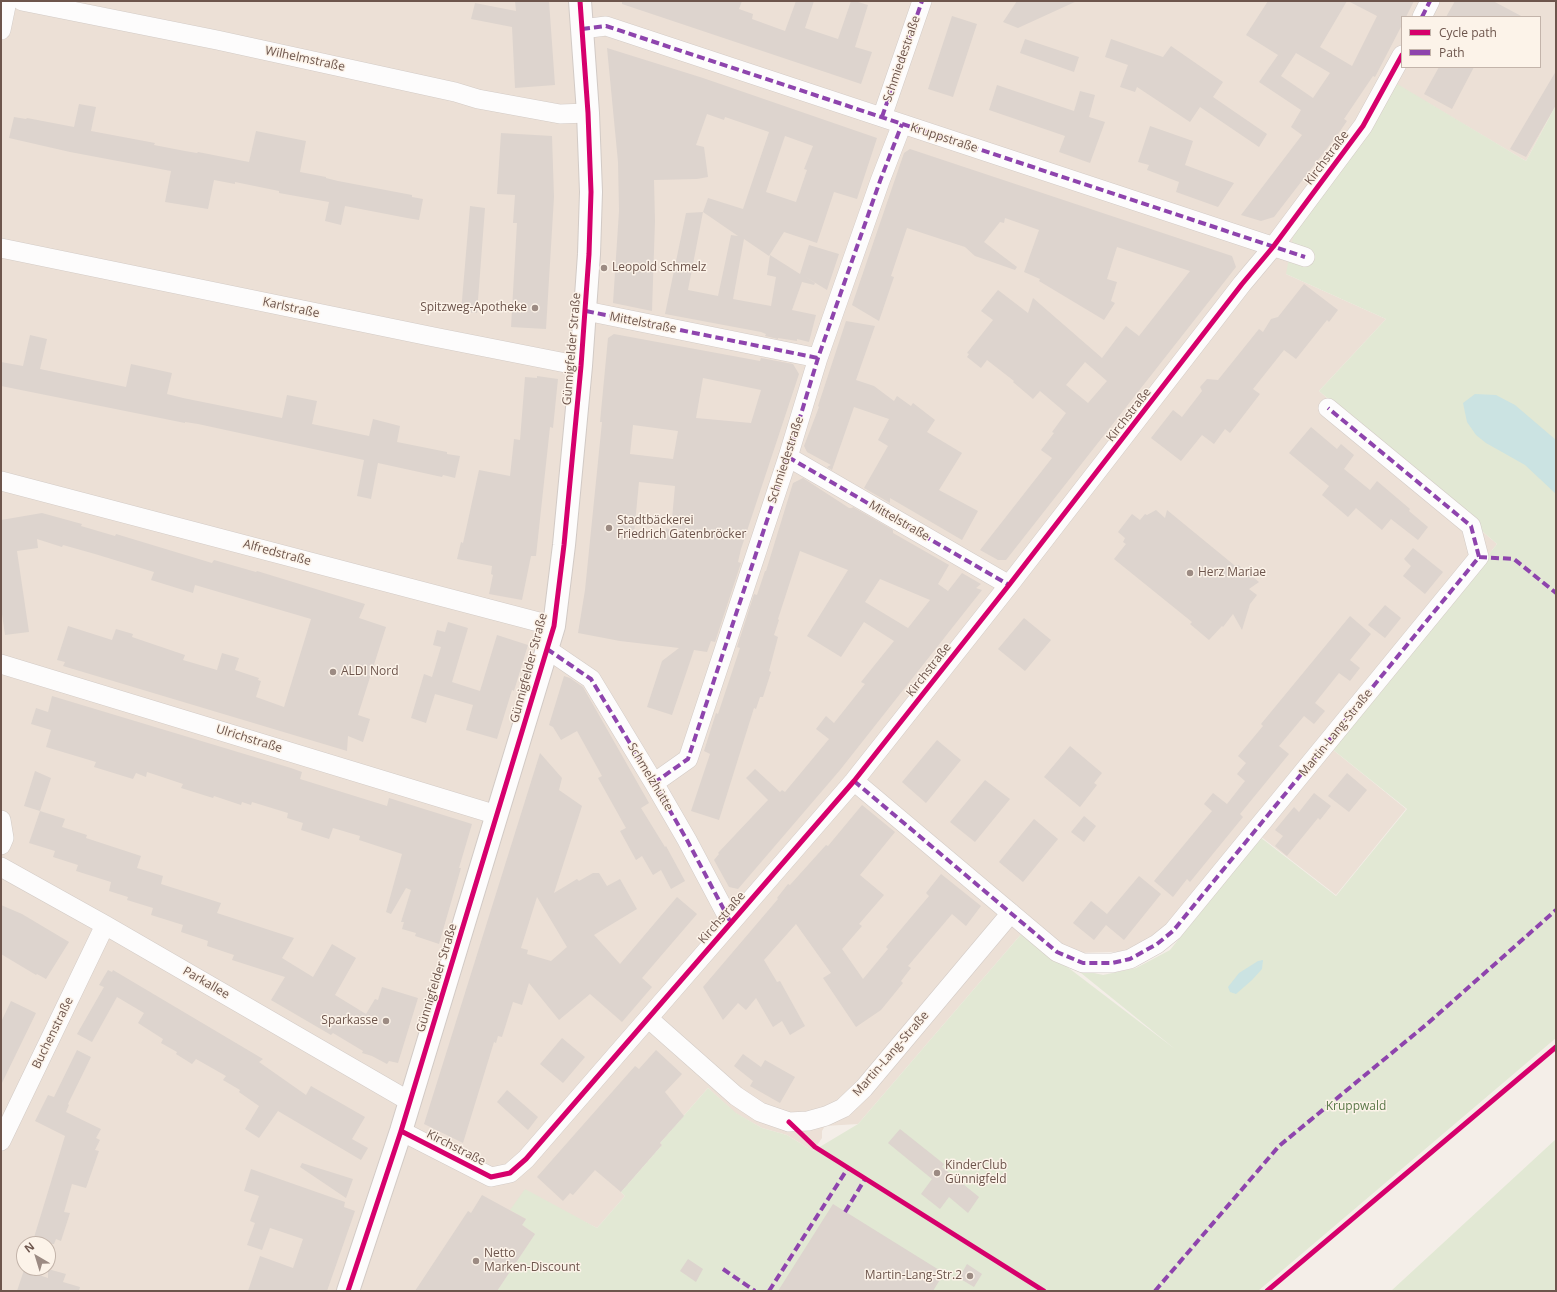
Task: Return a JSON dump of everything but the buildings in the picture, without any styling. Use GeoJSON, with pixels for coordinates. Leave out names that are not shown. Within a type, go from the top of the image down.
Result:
{"type":"FeatureCollection","features":[{"type":"Feature","properties":{"kind":"street"},"geometry":{"type":"LineString","coordinates":[[1,30],[7,1]]}},
{"type":"Feature","properties":{"kind":"street","name":"Wilhelmstraße"},"geometry":{"type":"LineString","coordinates":[[22,1],[240,45],[455,92],[478,99],[560,114],[588,113]]}},
{"type":"Feature","properties":{"kind":"street","name":"Günnigfelder Straße"},"geometry":{"type":"LineString","coordinates":[[348,1291],[401,1131],[554,626],[564,545],[586,311],[591,192],[588,113],[580,1]]}},
{"type":"Feature","properties":{"kind":"street","name":"Schmiedestraße"},"geometry":{"type":"LineString","coordinates":[[882,118],[922,1]]}},
{"type":"Feature","properties":{"kind":"street"},"geometry":{"type":"LineString","coordinates":[[1422,16],[1430,1]]}},
{"type":"Feature","properties":{"kind":"street","name":"Kruppstraße"},"geometry":{"type":"LineString","coordinates":[[582,29],[606,26],[1305,257]]}},
{"type":"Feature","properties":{"kind":"street","name":"Kirchstraße"},"geometry":{"type":"LineString","coordinates":[[401,1131],[491,1177],[510,1174],[526,1159],[854,781],[1009,585],[1242,284],[1273,247],[1363,126],[1401,57]]}},
{"type":"Feature","properties":{"kind":"street","name":"Schmiedestraße"},"geometry":{"type":"LineString","coordinates":[[654,783],[688,759],[788,458],[818,358],[880,181],[902,124]]}},
{"type":"Feature","properties":{"kind":"street","name":"Karlstraße"},"geometry":{"type":"LineString","coordinates":[[1,248],[434,338],[581,366]]}},
{"type":"Feature","properties":{"kind":"street","name":"Mittelstraße"},"geometry":{"type":"LineString","coordinates":[[586,311],[818,358]]}},
{"type":"Feature","properties":{"kind":"street","name":"Martin-Lang-Straße"},"geometry":{"type":"LineString","coordinates":[[854,781],[1057,952],[1083,963],[1112,963],[1130,959],[1157,944],[1173,932],[1479,557],[1471,526],[1328,408]]}},
{"type":"Feature","properties":{"kind":"street","name":"Mittelstraße"},"geometry":{"type":"LineString","coordinates":[[788,458],[1009,585]]}},
{"type":"Feature","properties":{"kind":"street","name":"Alfredstraße"},"geometry":{"type":"LineString","coordinates":[[1,481],[554,626]]}},
{"type":"Feature","properties":{"kind":"street","name":"Schmelzhütte"},"geometry":{"type":"LineString","coordinates":[[547,649],[590,679],[687,840],[731,923]]}},
{"type":"Feature","properties":{"kind":"street","name":"Ulrichstraße"},"geometry":{"type":"LineString","coordinates":[[1,664],[497,815]]}},
{"type":"Feature","properties":{"kind":"street"},"geometry":{"type":"LineString","coordinates":[[1,820],[4,838],[1,845]]}},
{"type":"Feature","properties":{"kind":"street","name":"Parkallee"},"geometry":{"type":"LineString","coordinates":[[1,867],[105,925],[409,1101]]}},
{"type":"Feature","properties":{"kind":"street","name":"Martin-Lang-Straße"},"geometry":{"type":"LineString","coordinates":[[649,1019],[736,1096],[760,1112],[789,1122],[826,1116],[843,1108],[864,1088],[1011,913]]}},
{"type":"Feature","properties":{"kind":"street","name":"Buchenstraße"},"geometry":{"type":"LineString","coordinates":[[1,1142],[105,925]]}},
{"type":"Feature","properties":{"kind":"shaded area"},"geometry":{"type":"Polygon","coordinates":[[[1,1],[1556,1],[1556,105],[1526,161],[1394,83],[1286,274],[1386,319],[1319,391],[1497,544],[1332,749],[1406,809],[1336,895],[1260,836],[1144,951],[1076,953],[1023,932],[858,1124],[825,1126],[822,1131],[822,1138],[813,1151],[787,1135],[762,1128],[735,1113],[708,1088],[660,1143],[662,1145],[621,1192],[625,1196],[597,1228],[571,1215],[521,1291],[1,1291],[1,1]]]}},
{"type":"Feature","properties":{"kind":"green space","name":"Kruppwald"},"geometry":{"type":"Polygon","coordinates":[[[1394,82],[1526,161],[1556,105],[1556,1038],[1258,1291],[497,1291],[535,1234],[522,1225],[526,1219],[510,1210],[525,1189],[597,1228],[625,1196],[621,1192],[662,1145],[660,1143],[708,1088],[736,1113],[762,1128],[787,1135],[813,1151],[858,1124],[1023,932],[1175,1049],[1076,969],[1103,975],[1136,968],[1170,950],[1260,837],[1336,896],[1407,809],[1332,749],[1497,544],[1319,391],[1386,319],[1286,274],[1294,232],[1394,82]]]}},
{"type":"Feature","properties":{"kind":"green space"},"geometry":{"type":"Polygon","coordinates":[[[1556,1139],[1556,1291],[1391,1291],[1556,1139]]]}},
{"type":"Feature","properties":{"kind":"water"},"geometry":{"type":"Polygon","coordinates":[[[1475,394],[1496,395],[1515,405],[1556,440],[1556,494],[1525,465],[1486,443],[1476,435],[1467,422],[1463,403],[1475,394]]]}},
{"type":"Feature","properties":{"kind":"water"},"geometry":{"type":"Polygon","coordinates":[[[1263,960],[1262,969],[1252,980],[1236,994],[1230,992],[1228,987],[1239,973],[1258,961],[1263,960]]]}},
{"type":"Feature","properties":{"kind":"marked path"},"geometry":{"type":"LineString","coordinates":[[882,117],[922,1]]}},
{"type":"Feature","properties":{"kind":"marked path"},"geometry":{"type":"LineString","coordinates":[[1422,16],[1430,1]]}},
{"type":"Feature","properties":{"kind":"marked path"},"geometry":{"type":"LineString","coordinates":[[582,29],[606,26],[1305,257]]}},
{"type":"Feature","properties":{"kind":"marked path"},"geometry":{"type":"LineString","coordinates":[[654,783],[688,759],[788,457],[818,358],[880,181],[902,124]]}},
{"type":"Feature","properties":{"kind":"marked path"},"geometry":{"type":"LineString","coordinates":[[586,311],[818,358]]}},
{"type":"Feature","properties":{"kind":"marked path"},"geometry":{"type":"LineString","coordinates":[[854,781],[1057,952],[1083,963],[1112,963],[1130,959],[1157,944],[1173,931],[1479,557],[1471,526],[1328,408]]}},
{"type":"Feature","properties":{"kind":"marked path"},"geometry":{"type":"LineString","coordinates":[[788,457],[1009,585]]}},
{"type":"Feature","properties":{"kind":"marked path"},"geometry":{"type":"LineString","coordinates":[[1479,557],[1514,559],[1556,593]]}},
{"type":"Feature","properties":{"kind":"marked path"},"geometry":{"type":"LineString","coordinates":[[547,649],[591,679],[687,840],[731,923]]}},
{"type":"Feature","properties":{"kind":"marked path"},"geometry":{"type":"LineString","coordinates":[[1155,1291],[1279,1146],[1427,1024],[1556,910]]}},
{"type":"Feature","properties":{"kind":"marked path"},"geometry":{"type":"LineString","coordinates":[[769,1291],[848,1168]]}},
{"type":"Feature","properties":{"kind":"marked path"},"geometry":{"type":"LineString","coordinates":[[845,1212],[865,1179]]}},
{"type":"Feature","properties":{"kind":"marked path"},"geometry":{"type":"LineString","coordinates":[[723,1269],[755,1291]]}},
{"type":"Feature","properties":{"kind":"cycle path"},"geometry":{"type":"LineString","coordinates":[[348,1291],[401,1131],[554,626],[564,545],[581,366],[589,254],[591,192],[588,113],[580,1]]}},
{"type":"Feature","properties":{"kind":"cycle path"},"geometry":{"type":"LineString","coordinates":[[401,1131],[491,1177],[510,1173],[526,1159],[854,781],[1009,585],[1242,284],[1273,247],[1363,126],[1401,57]]}},
{"type":"Feature","properties":{"kind":"cycle path"},"geometry":{"type":"LineString","coordinates":[[1267,1291],[1556,1047]]}},
{"type":"Feature","properties":{"kind":"cycle path"},"geometry":{"type":"LineString","coordinates":[[789,1122],[815,1147],[1044,1291]]}},
{"type":"Feature","properties":{"kind":"place","name":"Leopold Schmelz"},"geometry":{"type":"Point","coordinates":[604,268]}},
{"type":"Feature","properties":{"kind":"place","name":"Spitzweg-Apotheke"},"geometry":{"type":"Point","coordinates":[535,308]}},
{"type":"Feature","properties":{"kind":"place","name":"Stadtbäckerei Friedrich Gatenbröcker"},"geometry":{"type":"Point","coordinates":[609,528]}},
{"type":"Feature","properties":{"kind":"place","name":"Herz Mariae"},"geometry":{"type":"Point","coordinates":[1190,573]}},
{"type":"Feature","properties":{"kind":"place","name":"ALDI Nord"},"geometry":{"type":"Point","coordinates":[333,672]}},
{"type":"Feature","properties":{"kind":"place","name":"Sparkasse"},"geometry":{"type":"Point","coordinates":[386,1021]}},
{"type":"Feature","properties":{"kind":"place","name":"KinderClub Günnigfeld"},"geometry":{"type":"Point","coordinates":[937,1173]}},
{"type":"Feature","properties":{"kind":"place","name":"Netto Marken-Discount"},"geometry":{"type":"Point","coordinates":[476,1261]}},
{"type":"Feature","properties":{"kind":"place","name":"Martin-Lang-Str.2"},"geometry":{"type":"Point","coordinates":[970,1276]}}]}
